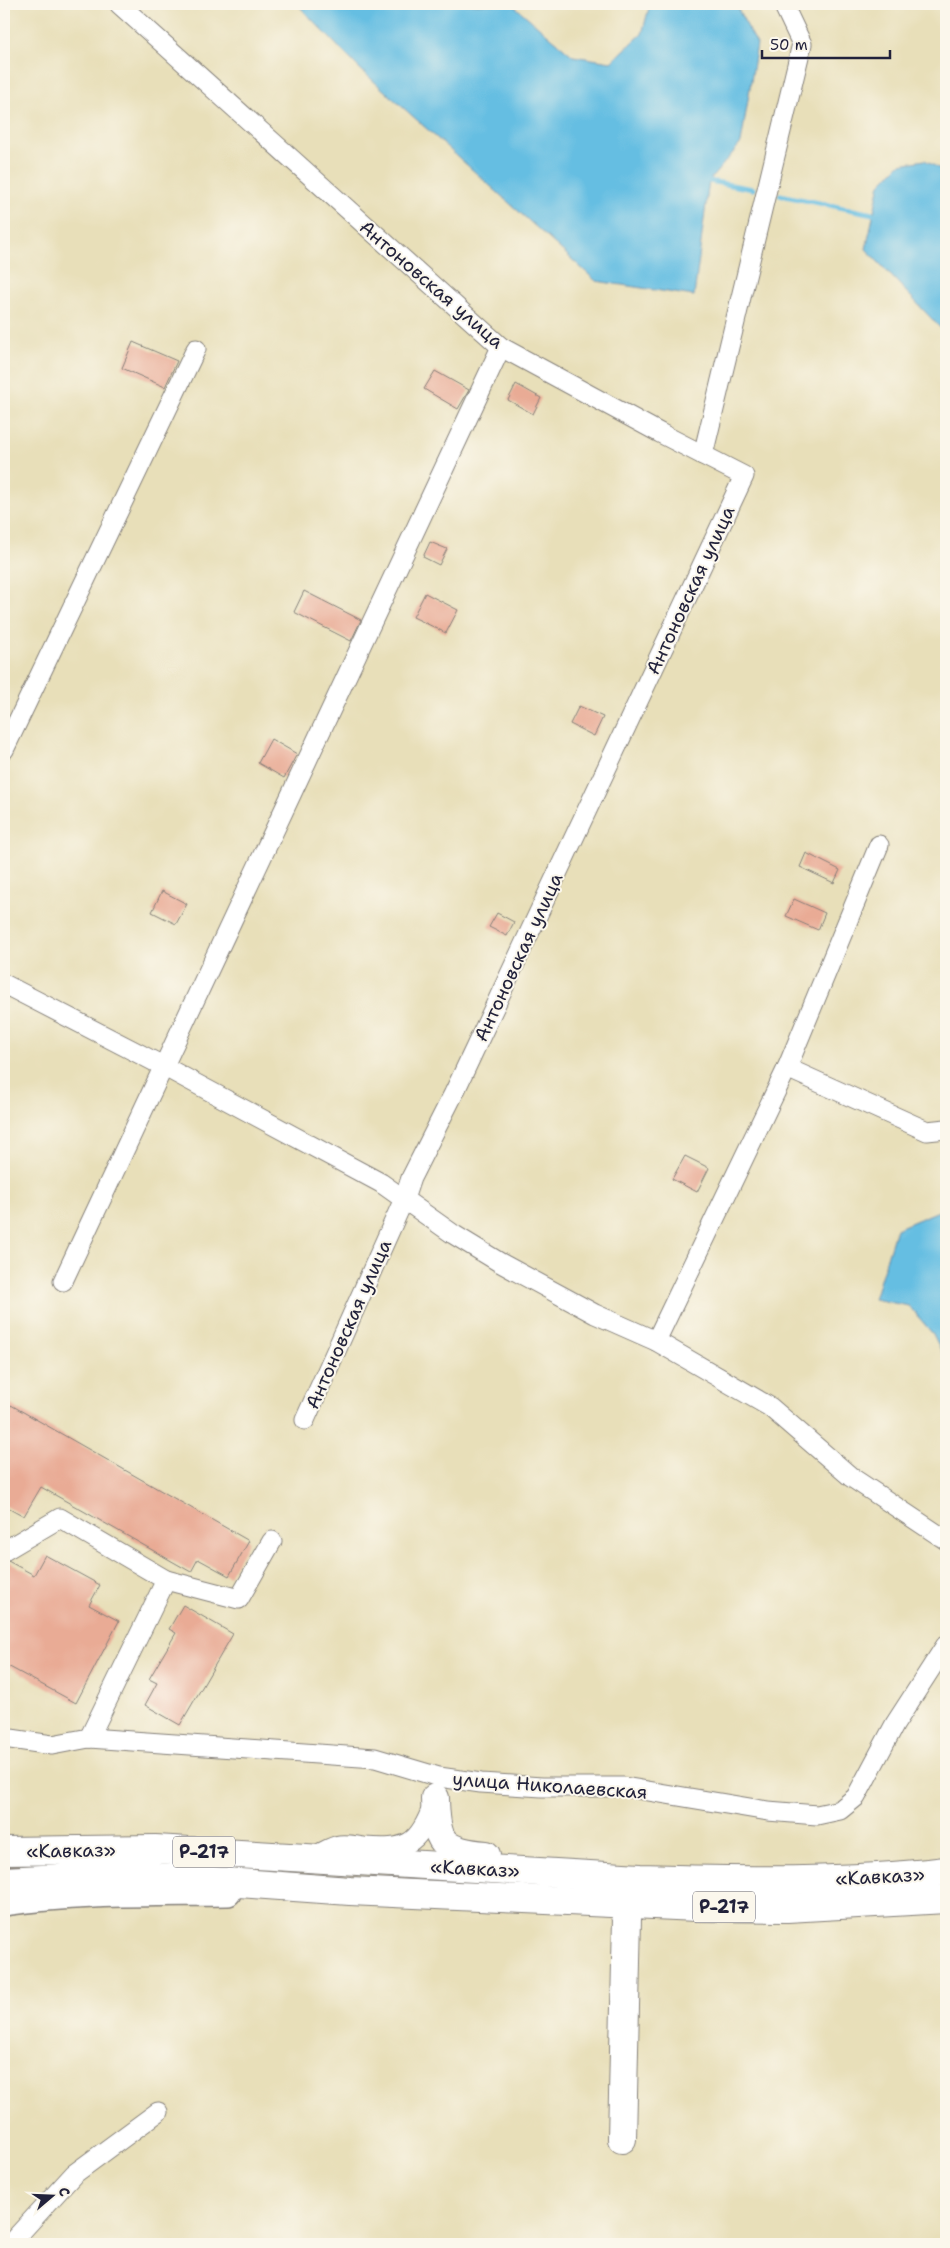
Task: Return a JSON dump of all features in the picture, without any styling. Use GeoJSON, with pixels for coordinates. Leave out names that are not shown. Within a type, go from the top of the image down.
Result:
{"type":"FeatureCollection","features":[{"type":"Feature","properties":{"kind":"highway"},"geometry":{"type":"LineString","coordinates":[[437,1787],[436,1824],[442,1839],[452,1850],[468,1854],[576,1865],[594,1875]]}},
{"type":"Feature","properties":{"kind":"highway","name":"«Кавказ»"},"geometry":{"type":"LineString","coordinates":[[4,1851],[155,1849],[703,1880],[802,1880],[889,1877],[946,1872]]}},
{"type":"Feature","properties":{"kind":"highway","name":"«Кавказ»"},"geometry":{"type":"LineString","coordinates":[[4,1881],[101,1876],[157,1877],[628,1909],[787,1908],[946,1899]]}},
{"type":"Feature","properties":{"kind":"highway"},"geometry":{"type":"LineString","coordinates":[[622,2139],[628,1909]]}},
{"type":"Feature","properties":{"kind":"main road"},"geometry":{"type":"LineString","coordinates":[[4,1903],[37,1898],[98,1894],[350,1891]]}},
{"type":"Feature","properties":{"kind":"street","name":"Антоновская улица"},"geometry":{"type":"LineString","coordinates":[[119,4],[501,347],[744,476],[454,1093],[411,1178],[404,1199],[305,1420]]}},
{"type":"Feature","properties":{"kind":"street"},"geometry":{"type":"LineString","coordinates":[[703,454],[802,44],[783,4]]}},
{"type":"Feature","properties":{"kind":"street"},"geometry":{"type":"LineString","coordinates":[[63,1280],[501,347]]}},
{"type":"Feature","properties":{"kind":"street"},"geometry":{"type":"LineString","coordinates":[[4,750],[196,349]]}},
{"type":"Feature","properties":{"kind":"street"},"geometry":{"type":"LineString","coordinates":[[656,1342],[787,1068],[879,845]]}},
{"type":"Feature","properties":{"kind":"street"},"geometry":{"type":"LineString","coordinates":[[4,984],[163,1066],[381,1183],[453,1234],[499,1262],[595,1314],[656,1342],[770,1407],[851,1477],[946,1540]]}},
{"type":"Feature","properties":{"kind":"street"},"geometry":{"type":"LineString","coordinates":[[787,1068],[927,1131],[946,1129]]}},
{"type":"Feature","properties":{"kind":"street"},"geometry":{"type":"LineString","coordinates":[[4,1551],[60,1518],[166,1580],[239,1599],[272,1541]]}},
{"type":"Feature","properties":{"kind":"street"},"geometry":{"type":"LineString","coordinates":[[89,1738],[166,1580]]}},
{"type":"Feature","properties":{"kind":"street","name":"улица Николаевская"},"geometry":{"type":"LineString","coordinates":[[4,1738],[52,1745],[89,1738],[375,1758],[437,1787],[624,1787],[794,1814],[818,1815],[840,1810],[856,1797],[895,1724],[946,1645]]}},
{"type":"Feature","properties":{"kind":"street"},"geometry":{"type":"LineString","coordinates":[[310,1858],[340,1845],[389,1849],[403,1846],[419,1834],[426,1822],[437,1787]]}},
{"type":"Feature","properties":{"kind":"street"},"geometry":{"type":"LineString","coordinates":[[10,2244],[74,2174],[158,2112]]}},
{"type":"Feature","properties":{"kind":"water"},"geometry":{"type":"Polygon","coordinates":[[[297,4],[512,4],[573,56],[611,62],[642,34],[650,4],[735,4],[757,44],[741,143],[709,181],[694,296],[596,281],[358,67],[297,4]]]}},
{"type":"Feature","properties":{"kind":"water"},"geometry":{"type":"Polygon","coordinates":[[[925,160],[938,168],[946,168],[946,334],[866,249],[880,184],[900,164],[925,160]]]}},
{"type":"Feature","properties":{"kind":"water"},"geometry":{"type":"Polygon","coordinates":[[[946,1208],[946,1360],[933,1334],[909,1306],[874,1299],[896,1229],[946,1208]]]}},
{"type":"Feature","properties":{"kind":"building"},"geometry":{"type":"Polygon","coordinates":[[[133,342],[177,361],[165,387],[122,368],[133,342]]]}},
{"type":"Feature","properties":{"kind":"building"},"geometry":{"type":"Polygon","coordinates":[[[435,371],[469,390],[458,409],[424,389],[435,371]]]}},
{"type":"Feature","properties":{"kind":"building"},"geometry":{"type":"Polygon","coordinates":[[[516,384],[541,398],[533,414],[508,400],[516,384]]]}},
{"type":"Feature","properties":{"kind":"building"},"geometry":{"type":"Polygon","coordinates":[[[430,542],[447,549],[439,565],[423,557],[430,542]]]}},
{"type":"Feature","properties":{"kind":"building"},"geometry":{"type":"Polygon","coordinates":[[[304,591],[361,620],[351,641],[294,612],[304,591]]]}},
{"type":"Feature","properties":{"kind":"building"},"geometry":{"type":"Polygon","coordinates":[[[425,593],[458,610],[446,633],[413,617],[425,593]]]}},
{"type":"Feature","properties":{"kind":"building"},"geometry":{"type":"Polygon","coordinates":[[[579,706],[603,717],[594,736],[570,724],[579,706]]]}},
{"type":"Feature","properties":{"kind":"building"},"geometry":{"type":"Polygon","coordinates":[[[271,739],[297,754],[284,778],[258,763],[271,739]]]}},
{"type":"Feature","properties":{"kind":"building"},"geometry":{"type":"Polygon","coordinates":[[[806,853],[840,870],[834,883],[800,867],[806,853]]]}},
{"type":"Feature","properties":{"kind":"building"},"geometry":{"type":"Polygon","coordinates":[[[162,891],[187,904],[176,924],[152,912],[162,891]]]}},
{"type":"Feature","properties":{"kind":"building"},"geometry":{"type":"Polygon","coordinates":[[[794,899],[825,913],[818,930],[786,916],[794,899]]]}},
{"type":"Feature","properties":{"kind":"building"},"geometry":{"type":"Polygon","coordinates":[[[497,913],[514,922],[507,936],[489,927],[497,913]]]}},
{"type":"Feature","properties":{"kind":"building"},"geometry":{"type":"Polygon","coordinates":[[[685,1156],[709,1168],[697,1192],[672,1179],[685,1156]]]}},
{"type":"Feature","properties":{"kind":"building"},"geometry":{"type":"Polygon","coordinates":[[[11,1405],[249,1541],[229,1576],[198,1559],[191,1572],[41,1487],[24,1516],[4,1505],[4,1417],[11,1405]]]}},
{"type":"Feature","properties":{"kind":"building"},"geometry":{"type":"Polygon","coordinates":[[[45,1555],[100,1585],[89,1605],[119,1621],[76,1703],[4,1664],[4,1562],[8,1561],[34,1575],[45,1555]]]}},
{"type":"Feature","properties":{"kind":"building"},"geometry":{"type":"Polygon","coordinates":[[[183,1605],[233,1634],[180,1725],[145,1705],[157,1683],[149,1679],[176,1633],[169,1629],[183,1605]]]}},
{"type":"Feature","properties":{"kind":"waterway"},"geometry":{"type":"LineString","coordinates":[[709,181],[753,189]]}},
{"type":"Feature","properties":{"kind":"waterway"},"geometry":{"type":"LineString","coordinates":[[780,195],[873,214]]}}]}
